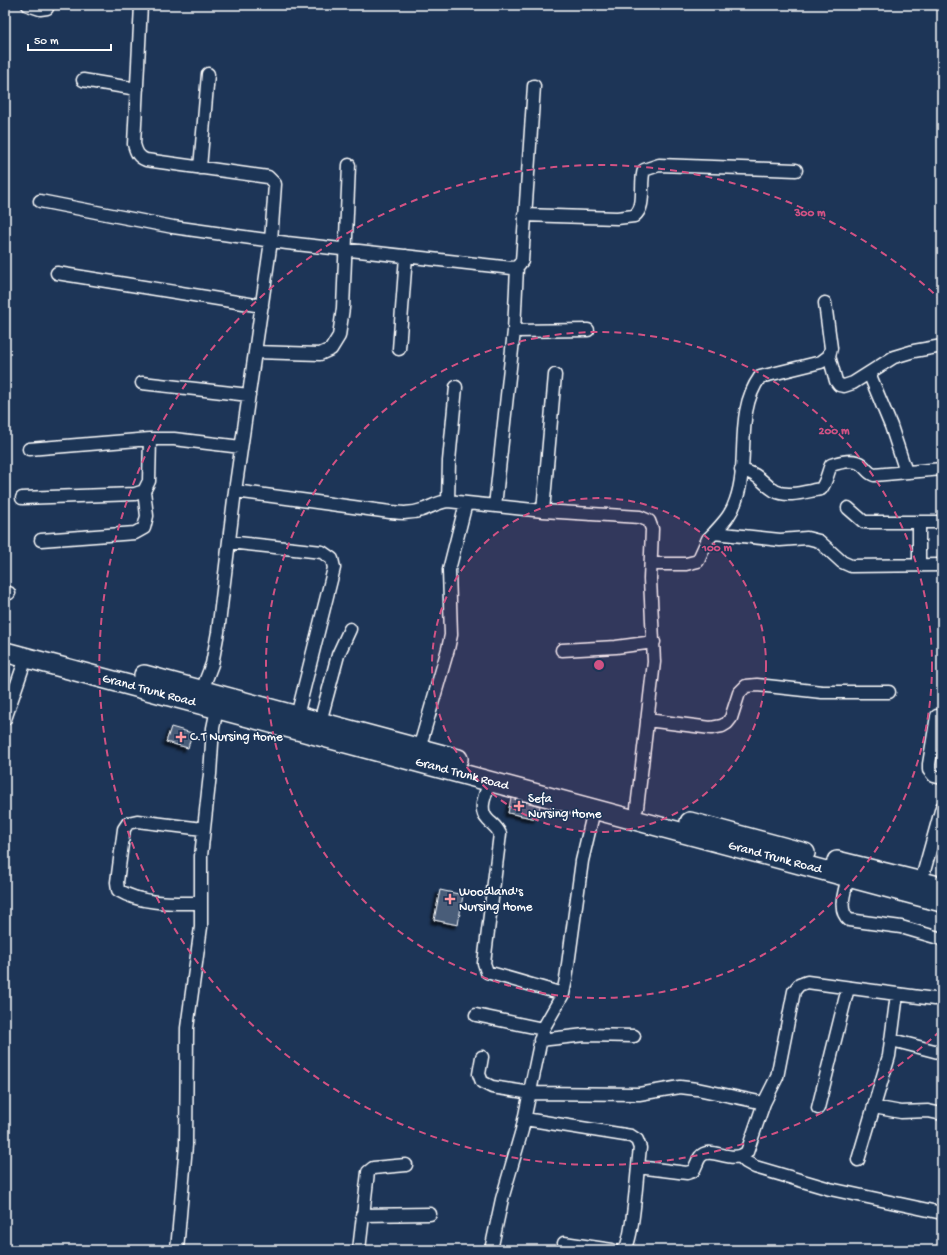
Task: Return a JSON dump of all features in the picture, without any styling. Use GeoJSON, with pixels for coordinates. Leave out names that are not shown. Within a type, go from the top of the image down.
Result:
{"type":"FeatureCollection","features":[{"type":"Feature","properties":{"kind":"main road","name":"Grand Trunk Road"},"geometry":{"type":"LineString","coordinates":[[5,639],[202,690],[637,808],[942,888]]}},
{"type":"Feature","properties":{"kind":"main road","name":"Grand Trunk Road"},"geometry":{"type":"LineString","coordinates":[[5,652],[942,902]]}},
{"type":"Feature","properties":{"kind":"street"},"geometry":{"type":"LineString","coordinates":[[28,5],[40,9],[47,8],[48,5]]}},
{"type":"Feature","properties":{"kind":"street"},"geometry":{"type":"LineString","coordinates":[[141,5],[134,144],[140,157],[162,163],[268,177],[272,179],[275,184],[271,241],[235,491],[218,632],[212,664],[202,690]]}},
{"type":"Feature","properties":{"kind":"street"},"geometry":{"type":"LineString","coordinates":[[200,168],[208,74]]}},
{"type":"Feature","properties":{"kind":"street"},"geometry":{"type":"LineString","coordinates":[[83,80],[137,89]]}},
{"type":"Feature","properties":{"kind":"street"},"geometry":{"type":"LineString","coordinates":[[495,506],[514,331],[517,267],[522,261],[534,86]]}},
{"type":"Feature","properties":{"kind":"street"},"geometry":{"type":"LineString","coordinates":[[255,352],[320,354],[331,350],[339,336],[343,308],[349,165]]}},
{"type":"Feature","properties":{"kind":"street"},"geometry":{"type":"LineString","coordinates":[[524,215],[622,218],[634,216],[640,209],[642,175],[644,170],[659,165],[796,170]]}},
{"type":"Feature","properties":{"kind":"street"},"geometry":{"type":"LineString","coordinates":[[40,201],[172,227],[271,241],[512,268],[517,267]]}},
{"type":"Feature","properties":{"kind":"street"},"geometry":{"type":"LineString","coordinates":[[399,350],[406,256]]}},
{"type":"Feature","properties":{"kind":"street"},"geometry":{"type":"LineString","coordinates":[[57,273],[262,306]]}},
{"type":"Feature","properties":{"kind":"street"},"geometry":{"type":"LineString","coordinates":[[825,303],[831,348],[829,356],[838,385],[844,386],[853,383],[894,357],[914,350],[942,346]]}},
{"type":"Feature","properties":{"kind":"street"},"geometry":{"type":"LineString","coordinates":[[514,331],[588,330]]}},
{"type":"Feature","properties":{"kind":"street"},"geometry":{"type":"LineString","coordinates":[[651,564],[686,564],[698,561],[708,539],[727,519],[736,501],[740,484],[746,414],[754,385],[760,377],[821,362],[829,356]]}},
{"type":"Feature","properties":{"kind":"street"},"geometry":{"type":"LineString","coordinates":[[869,373],[896,441],[906,472]]}},
{"type":"Feature","properties":{"kind":"street"},"geometry":{"type":"LineString","coordinates":[[543,511],[555,375]]}},
{"type":"Feature","properties":{"kind":"street"},"geometry":{"type":"LineString","coordinates":[[142,383],[249,395]]}},
{"type":"Feature","properties":{"kind":"street"},"geometry":{"type":"LineString","coordinates":[[448,501],[449,461],[456,387]]}},
{"type":"Feature","properties":{"kind":"street"},"geometry":{"type":"LineString","coordinates":[[30,449],[150,439],[241,447]]}},
{"type":"Feature","properties":{"kind":"street"},"geometry":{"type":"LineString","coordinates":[[41,540],[135,533],[144,528],[146,516],[144,491],[149,481],[150,439]]}},
{"type":"Feature","properties":{"kind":"street"},"geometry":{"type":"LineString","coordinates":[[741,470],[754,473],[775,491],[785,494],[821,489],[827,482],[831,465],[841,462],[855,462],[862,465],[868,473],[874,475],[942,469]]}},
{"type":"Feature","properties":{"kind":"street"},"geometry":{"type":"LineString","coordinates":[[22,498],[135,494],[144,491]]}},
{"type":"Feature","properties":{"kind":"street"},"geometry":{"type":"LineString","coordinates":[[235,491],[322,504],[409,513],[421,510],[437,502],[448,501],[543,511],[640,517],[649,522],[652,530],[650,598],[654,642],[654,662],[637,808]]}},
{"type":"Feature","properties":{"kind":"street"},"geometry":{"type":"LineString","coordinates":[[419,749],[449,642],[449,570],[466,503]]}},
{"type":"Feature","properties":{"kind":"street"},"geometry":{"type":"LineString","coordinates":[[848,508],[864,522],[942,522]]}},
{"type":"Feature","properties":{"kind":"street"},"geometry":{"type":"LineString","coordinates":[[919,522],[919,564]]}},
{"type":"Feature","properties":{"kind":"street"},"geometry":{"type":"LineString","coordinates":[[714,533],[780,540],[807,538],[820,542],[842,562],[852,566],[919,564],[942,565]]}},
{"type":"Feature","properties":{"kind":"street"},"geometry":{"type":"LineString","coordinates":[[229,542],[322,552],[332,559],[334,568],[297,716]]}},
{"type":"Feature","properties":{"kind":"street"},"geometry":{"type":"LineString","coordinates":[[320,722],[338,655],[350,629]]}},
{"type":"Feature","properties":{"kind":"street"},"geometry":{"type":"LineString","coordinates":[[562,650],[616,647],[654,642]]}},
{"type":"Feature","properties":{"kind":"street"},"geometry":{"type":"LineString","coordinates":[[5,719],[26,658]]}},
{"type":"Feature","properties":{"kind":"street"},"geometry":{"type":"LineString","coordinates":[[647,720],[711,728],[722,726],[727,724],[731,718],[739,692],[746,686],[757,684],[822,692],[889,692]]}},
{"type":"Feature","properties":{"kind":"street"},"geometry":{"type":"LineString","coordinates":[[177,1250],[186,1145],[187,1028],[199,953],[203,829],[210,774],[213,728],[217,709]]}},
{"type":"Feature","properties":{"kind":"street"},"geometry":{"type":"LineString","coordinates":[[937,716],[929,764],[930,770],[934,776],[942,778]]}},
{"type":"Feature","properties":{"kind":"street"},"geometry":{"type":"LineString","coordinates":[[490,781],[482,806],[484,815],[497,827],[500,834],[484,963],[487,972],[563,994]]}},
{"type":"Feature","properties":{"kind":"street"},"geometry":{"type":"LineString","coordinates":[[921,882],[942,807]]}},
{"type":"Feature","properties":{"kind":"street"},"geometry":{"type":"LineString","coordinates":[[491,1250],[502,1200],[525,1119],[542,1034],[563,994],[582,861],[594,810]]}},
{"type":"Feature","properties":{"kind":"street"},"geometry":{"type":"LineString","coordinates":[[201,903],[149,901],[125,894],[118,890],[117,882],[124,829],[128,823],[137,821],[203,829]]}},
{"type":"Feature","properties":{"kind":"street"},"geometry":{"type":"LineString","coordinates":[[848,877],[842,909],[844,916],[850,920],[901,927],[942,939]]}},
{"type":"Feature","properties":{"kind":"street"},"geometry":{"type":"LineString","coordinates":[[638,1167],[687,1173],[693,1171],[700,1156],[706,1153],[713,1153],[734,1158],[741,1157],[747,1152],[764,1103],[777,1077],[794,991],[799,985],[807,982],[934,999],[942,997]]}},
{"type":"Feature","properties":{"kind":"street"},"geometry":{"type":"LineString","coordinates":[[818,1108],[848,988]]}},
{"type":"Feature","properties":{"kind":"street"},"geometry":{"type":"LineString","coordinates":[[858,1160],[892,1040],[897,994]]}},
{"type":"Feature","properties":{"kind":"street"},"geometry":{"type":"LineString","coordinates":[[476,1015],[542,1034],[634,1036]]}},
{"type":"Feature","properties":{"kind":"street"},"geometry":{"type":"LineString","coordinates":[[892,1040],[942,1053]]}},
{"type":"Feature","properties":{"kind":"street"},"geometry":{"type":"LineString","coordinates":[[482,1057],[479,1074],[482,1082],[492,1087],[531,1093],[639,1094],[680,1088],[697,1089],[764,1103]]}},
{"type":"Feature","properties":{"kind":"street"},"geometry":{"type":"LineString","coordinates":[[874,1107],[901,1112],[928,1110],[942,1114]]}},
{"type":"Feature","properties":{"kind":"street"},"geometry":{"type":"LineString","coordinates":[[525,1119],[631,1136],[637,1140],[640,1148],[628,1244],[625,1249],[622,1250]]}},
{"type":"Feature","properties":{"kind":"street"},"geometry":{"type":"LineString","coordinates":[[741,1157],[755,1167],[830,1189],[942,1213]]}},
{"type":"Feature","properties":{"kind":"street"},"geometry":{"type":"LineString","coordinates":[[359,1250],[368,1172],[373,1168],[406,1166]]}},
{"type":"Feature","properties":{"kind":"street"},"geometry":{"type":"LineString","coordinates":[[362,1215],[430,1214]]}},
{"type":"Feature","properties":{"kind":"street"},"geometry":{"type":"LineString","coordinates":[[564,1242],[612,1250]]}},
{"type":"Feature","properties":{"kind":"building"},"geometry":{"type":"Polygon","coordinates":[[[171,727],[192,733],[188,748],[166,742],[171,727]]]}},
{"type":"Feature","properties":{"kind":"building"},"geometry":{"type":"Polygon","coordinates":[[[511,798],[540,806],[537,819],[508,813],[511,798]]]}},
{"type":"Feature","properties":{"kind":"building"},"geometry":{"type":"Polygon","coordinates":[[[440,890],[463,895],[458,925],[434,920],[440,890]]]}},
{"type":"Feature","properties":{"kind":"place","name":"C.T Nursing Home"},"geometry":{"type":"Point","coordinates":[181,737]}},
{"type":"Feature","properties":{"kind":"place","name":"Sefa Nursing Home"},"geometry":{"type":"Point","coordinates":[519,806]}},
{"type":"Feature","properties":{"kind":"place","name":"Woodland's Nursing Home"},"geometry":{"type":"Point","coordinates":[450,899]}}]}
